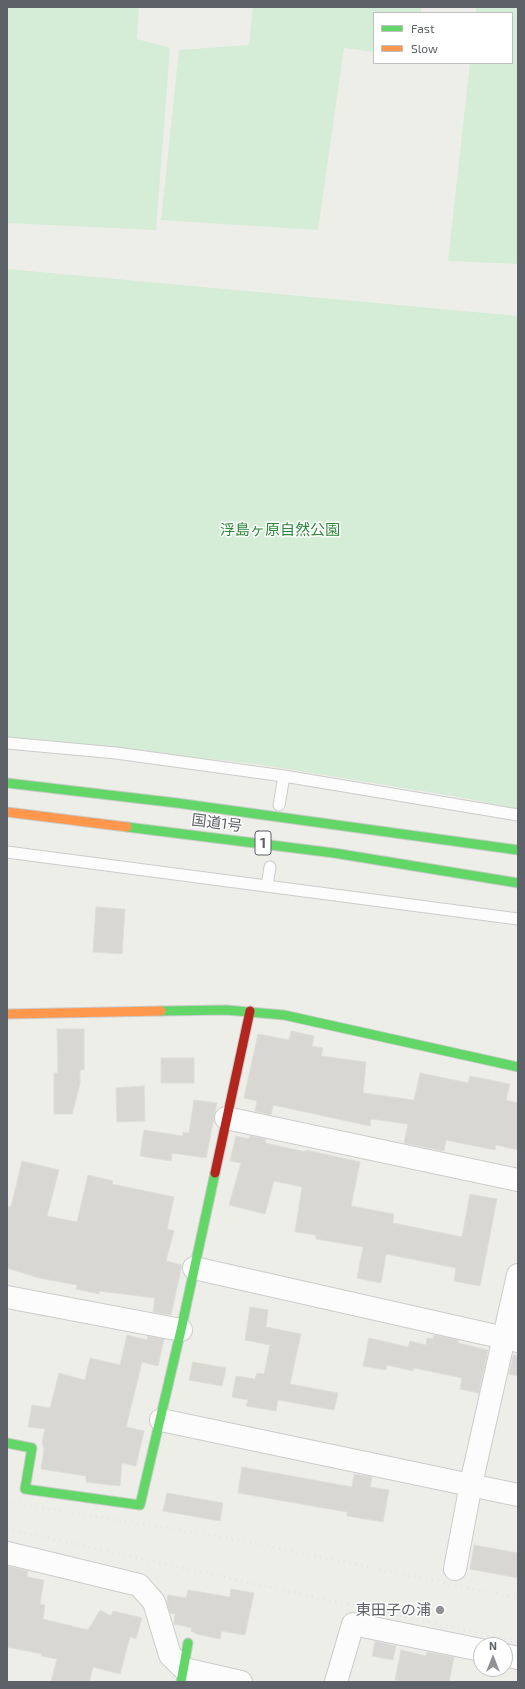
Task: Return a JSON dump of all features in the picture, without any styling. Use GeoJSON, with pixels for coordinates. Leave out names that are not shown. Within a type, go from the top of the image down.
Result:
{"type":"FeatureCollection","features":[{"type":"Feature","properties":{"kind":"main road","name":"国道1号"},"geometry":{"type":"LineString","coordinates":[[7,783],[177,803],[518,850]]}},
{"type":"Feature","properties":{"kind":"main road","name":"国道1号"},"geometry":{"type":"LineString","coordinates":[[7,812],[334,853],[518,882]]}},
{"type":"Feature","properties":{"kind":"main road"},"geometry":{"type":"LineString","coordinates":[[7,1014],[226,1010],[250,1011],[284,1015],[518,1067]]}},
{"type":"Feature","properties":{"kind":"main road"},"geometry":{"type":"LineString","coordinates":[[7,1443],[32,1448],[25,1489],[140,1505],[161,1420],[250,1011]]}},
{"type":"Feature","properties":{"kind":"main road"},"geometry":{"type":"LineString","coordinates":[[182,1676],[188,1643]]}},
{"type":"Feature","properties":{"kind":"street"},"geometry":{"type":"LineString","coordinates":[[226,1118],[518,1180]]}},
{"type":"Feature","properties":{"kind":"street"},"geometry":{"type":"LineString","coordinates":[[194,1268],[511,1340]]}},
{"type":"Feature","properties":{"kind":"street"},"geometry":{"type":"LineString","coordinates":[[455,1569],[471,1484],[511,1340],[518,1275]]}},
{"type":"Feature","properties":{"kind":"street"},"geometry":{"type":"LineString","coordinates":[[7,1297],[181,1330]]}},
{"type":"Feature","properties":{"kind":"street"},"geometry":{"type":"LineString","coordinates":[[161,1420],[518,1495]]}},
{"type":"Feature","properties":{"kind":"street"},"geometry":{"type":"LineString","coordinates":[[7,1553],[139,1584],[154,1602],[170,1655],[182,1676],[241,1682]]}},
{"type":"Feature","properties":{"kind":"street"},"geometry":{"type":"LineString","coordinates":[[336,1682],[353,1624],[473,1648]]}},
{"type":"Feature","properties":{"kind":"lane"},"geometry":{"type":"LineString","coordinates":[[7,743],[116,753],[284,776],[518,815]]}},
{"type":"Feature","properties":{"kind":"lane"},"geometry":{"type":"LineString","coordinates":[[279,805],[284,776]]}},
{"type":"Feature","properties":{"kind":"lane"},"geometry":{"type":"LineString","coordinates":[[7,852],[518,919]]}},
{"type":"Feature","properties":{"kind":"lane"},"geometry":{"type":"LineString","coordinates":[[267,886],[270,867]]}},
{"type":"Feature","properties":{"kind":"green space"},"geometry":{"type":"Polygon","coordinates":[[[7,7],[139,7],[137,39],[170,48],[156,230],[7,223],[7,7]]]}},
{"type":"Feature","properties":{"kind":"green space"},"geometry":{"type":"Polygon","coordinates":[[[253,7],[421,7],[421,12],[373,12],[373,52],[344,48],[318,230],[161,220],[179,50],[249,45],[253,7]]]}},
{"type":"Feature","properties":{"kind":"green space"},"geometry":{"type":"Polygon","coordinates":[[[476,7],[518,7],[518,264],[448,261],[470,64],[513,64],[513,12],[476,12],[476,7]]]}},
{"type":"Feature","properties":{"kind":"green space","name":"浮島ヶ原自然公園"},"geometry":{"type":"Polygon","coordinates":[[[7,269],[518,316],[518,809],[459,797],[257,764],[7,737],[7,269]]]}},
{"type":"Feature","properties":{"kind":"building"},"geometry":{"type":"Polygon","coordinates":[[[96,907],[125,909],[122,954],[93,952],[96,907]]]}},
{"type":"Feature","properties":{"kind":"building"},"geometry":{"type":"Polygon","coordinates":[[[57,1029],[84,1029],[84,1070],[80,1070],[80,1084],[72,1114],[54,1114],[54,1073],[58,1073],[57,1029]]]}},
{"type":"Feature","properties":{"kind":"building"},"geometry":{"type":"Polygon","coordinates":[[[291,1031],[314,1036],[312,1046],[323,1048],[321,1056],[366,1062],[363,1093],[414,1100],[420,1073],[468,1083],[470,1076],[510,1084],[506,1100],[518,1103],[518,1150],[496,1145],[495,1150],[446,1140],[444,1151],[404,1143],[408,1124],[371,1119],[370,1126],[273,1105],[271,1115],[255,1111],[257,1101],[244,1098],[258,1034],[289,1040],[291,1031]]]}},
{"type":"Feature","properties":{"kind":"building"},"geometry":{"type":"Polygon","coordinates":[[[161,1058],[194,1058],[194,1083],[161,1083],[161,1058]]]}},
{"type":"Feature","properties":{"kind":"building"},"geometry":{"type":"Polygon","coordinates":[[[144,1086],[145,1121],[117,1122],[116,1088],[144,1086]]]}},
{"type":"Feature","properties":{"kind":"building"},"geometry":{"type":"Polygon","coordinates":[[[194,1100],[217,1103],[206,1158],[172,1153],[171,1161],[140,1156],[144,1130],[183,1136],[183,1132],[189,1133],[194,1100]]]}},
{"type":"Feature","properties":{"kind":"building"},"geometry":{"type":"Polygon","coordinates":[[[236,1136],[249,1139],[250,1136],[266,1139],[265,1143],[360,1162],[351,1206],[394,1214],[393,1223],[462,1237],[470,1194],[497,1199],[480,1286],[454,1281],[456,1268],[386,1254],[381,1283],[357,1278],[363,1247],[316,1239],[316,1235],[295,1232],[302,1187],[274,1181],[265,1214],[229,1205],[241,1163],[230,1161],[236,1136]]]}},
{"type":"Feature","properties":{"kind":"building"},"geometry":{"type":"Polygon","coordinates":[[[22,1161],[59,1170],[47,1216],[77,1222],[88,1175],[113,1181],[112,1184],[174,1197],[167,1229],[174,1231],[166,1261],[182,1265],[171,1315],[153,1312],[155,1298],[99,1291],[99,1294],[76,1289],[77,1285],[39,1278],[7,1268],[7,1206],[11,1207],[22,1161]]]}},
{"type":"Feature","properties":{"kind":"building"},"geometry":{"type":"Polygon","coordinates":[[[250,1307],[268,1310],[266,1327],[301,1334],[290,1384],[338,1393],[334,1410],[278,1400],[276,1411],[246,1406],[248,1400],[232,1397],[236,1376],[255,1379],[257,1373],[264,1374],[270,1345],[245,1340],[250,1307]]]}},
{"type":"Feature","properties":{"kind":"building"},"geometry":{"type":"Polygon","coordinates":[[[127,1335],[147,1340],[148,1336],[164,1339],[158,1366],[142,1362],[126,1427],[144,1431],[136,1466],[122,1463],[120,1486],[86,1482],[86,1476],[41,1469],[44,1450],[42,1442],[45,1429],[28,1427],[32,1405],[50,1408],[59,1373],[85,1380],[90,1358],[120,1365],[127,1335]]]}},
{"type":"Feature","properties":{"kind":"building"},"geometry":{"type":"Polygon","coordinates":[[[434,1335],[458,1340],[458,1343],[488,1350],[479,1393],[460,1389],[462,1378],[414,1368],[413,1371],[387,1365],[386,1370],[363,1366],[369,1338],[408,1347],[410,1341],[426,1345],[427,1338],[433,1339],[434,1335]]]}},
{"type":"Feature","properties":{"kind":"building"},"geometry":{"type":"Polygon","coordinates":[[[513,1355],[518,1356],[518,1376],[509,1374],[513,1355]]]}},
{"type":"Feature","properties":{"kind":"building"},"geometry":{"type":"Polygon","coordinates":[[[193,1362],[226,1368],[222,1386],[189,1380],[193,1362]]]}},
{"type":"Feature","properties":{"kind":"building"},"geometry":{"type":"Polygon","coordinates":[[[242,1467],[352,1487],[354,1474],[372,1477],[370,1487],[389,1490],[383,1522],[347,1516],[347,1512],[238,1493],[242,1467]]]}},
{"type":"Feature","properties":{"kind":"building"},"geometry":{"type":"Polygon","coordinates":[[[167,1493],[223,1503],[220,1521],[163,1511],[167,1493]]]}},
{"type":"Feature","properties":{"kind":"building"},"geometry":{"type":"Polygon","coordinates":[[[474,1545],[518,1553],[518,1578],[470,1569],[474,1545]]]}},
{"type":"Feature","properties":{"kind":"building"},"geometry":{"type":"Polygon","coordinates":[[[7,1566],[28,1571],[27,1577],[44,1580],[40,1604],[45,1605],[43,1619],[88,1630],[100,1610],[111,1616],[113,1611],[142,1618],[136,1639],[130,1637],[120,1674],[93,1667],[89,1682],[51,1682],[57,1659],[41,1656],[42,1654],[7,1647],[7,1566]]]}},
{"type":"Feature","properties":{"kind":"building"},"geometry":{"type":"Polygon","coordinates":[[[231,1589],[254,1593],[245,1635],[221,1631],[220,1639],[197,1634],[191,1631],[192,1628],[174,1624],[175,1614],[170,1613],[167,1602],[168,1595],[186,1598],[188,1590],[230,1597],[231,1589]]]}},
{"type":"Feature","properties":{"kind":"building"},"geometry":{"type":"Polygon","coordinates":[[[375,1641],[396,1646],[393,1660],[372,1656],[375,1641]]]}},
{"type":"Feature","properties":{"kind":"building"},"geometry":{"type":"Polygon","coordinates":[[[401,1650],[426,1656],[427,1652],[454,1657],[449,1682],[407,1682],[395,1680],[401,1650]]]}},
{"type":"Feature","properties":{"kind":"railway"},"geometry":{"type":"LineString","coordinates":[[7,1502],[223,1537],[518,1598]]}},
{"type":"Feature","properties":{"kind":"railway"},"geometry":{"type":"LineString","coordinates":[[7,1529],[518,1642]]}},
{"type":"Feature","properties":{"kind":"traffic: fast"},"geometry":{"type":"LineString","coordinates":[[7,783],[177,803],[518,850]]}},
{"type":"Feature","properties":{"kind":"traffic: fast"},"geometry":{"type":"LineString","coordinates":[[127,827],[334,853],[518,883]]}},
{"type":"Feature","properties":{"kind":"traffic: fast"},"geometry":{"type":"LineString","coordinates":[[161,1011],[226,1010],[284,1015],[518,1067]]}},
{"type":"Feature","properties":{"kind":"traffic: fast"},"geometry":{"type":"LineString","coordinates":[[7,1443],[32,1448],[25,1489],[140,1505],[181,1330],[215,1173]]}},
{"type":"Feature","properties":{"kind":"traffic: fast"},"geometry":{"type":"LineString","coordinates":[[181,1682],[188,1643]]}},
{"type":"Feature","properties":{"kind":"traffic: slow"},"geometry":{"type":"LineString","coordinates":[[7,812],[127,827]]}},
{"type":"Feature","properties":{"kind":"traffic: slow"},"geometry":{"type":"LineString","coordinates":[[7,1014],[161,1011]]}},
{"type":"Feature","properties":{"kind":"traffic: jam"},"geometry":{"type":"LineString","coordinates":[[215,1173],[250,1011]]}},
{"type":"Feature","properties":{"kind":"place","name":"東田子の浦"},"geometry":{"type":"Point","coordinates":[440,1610]}}]}
